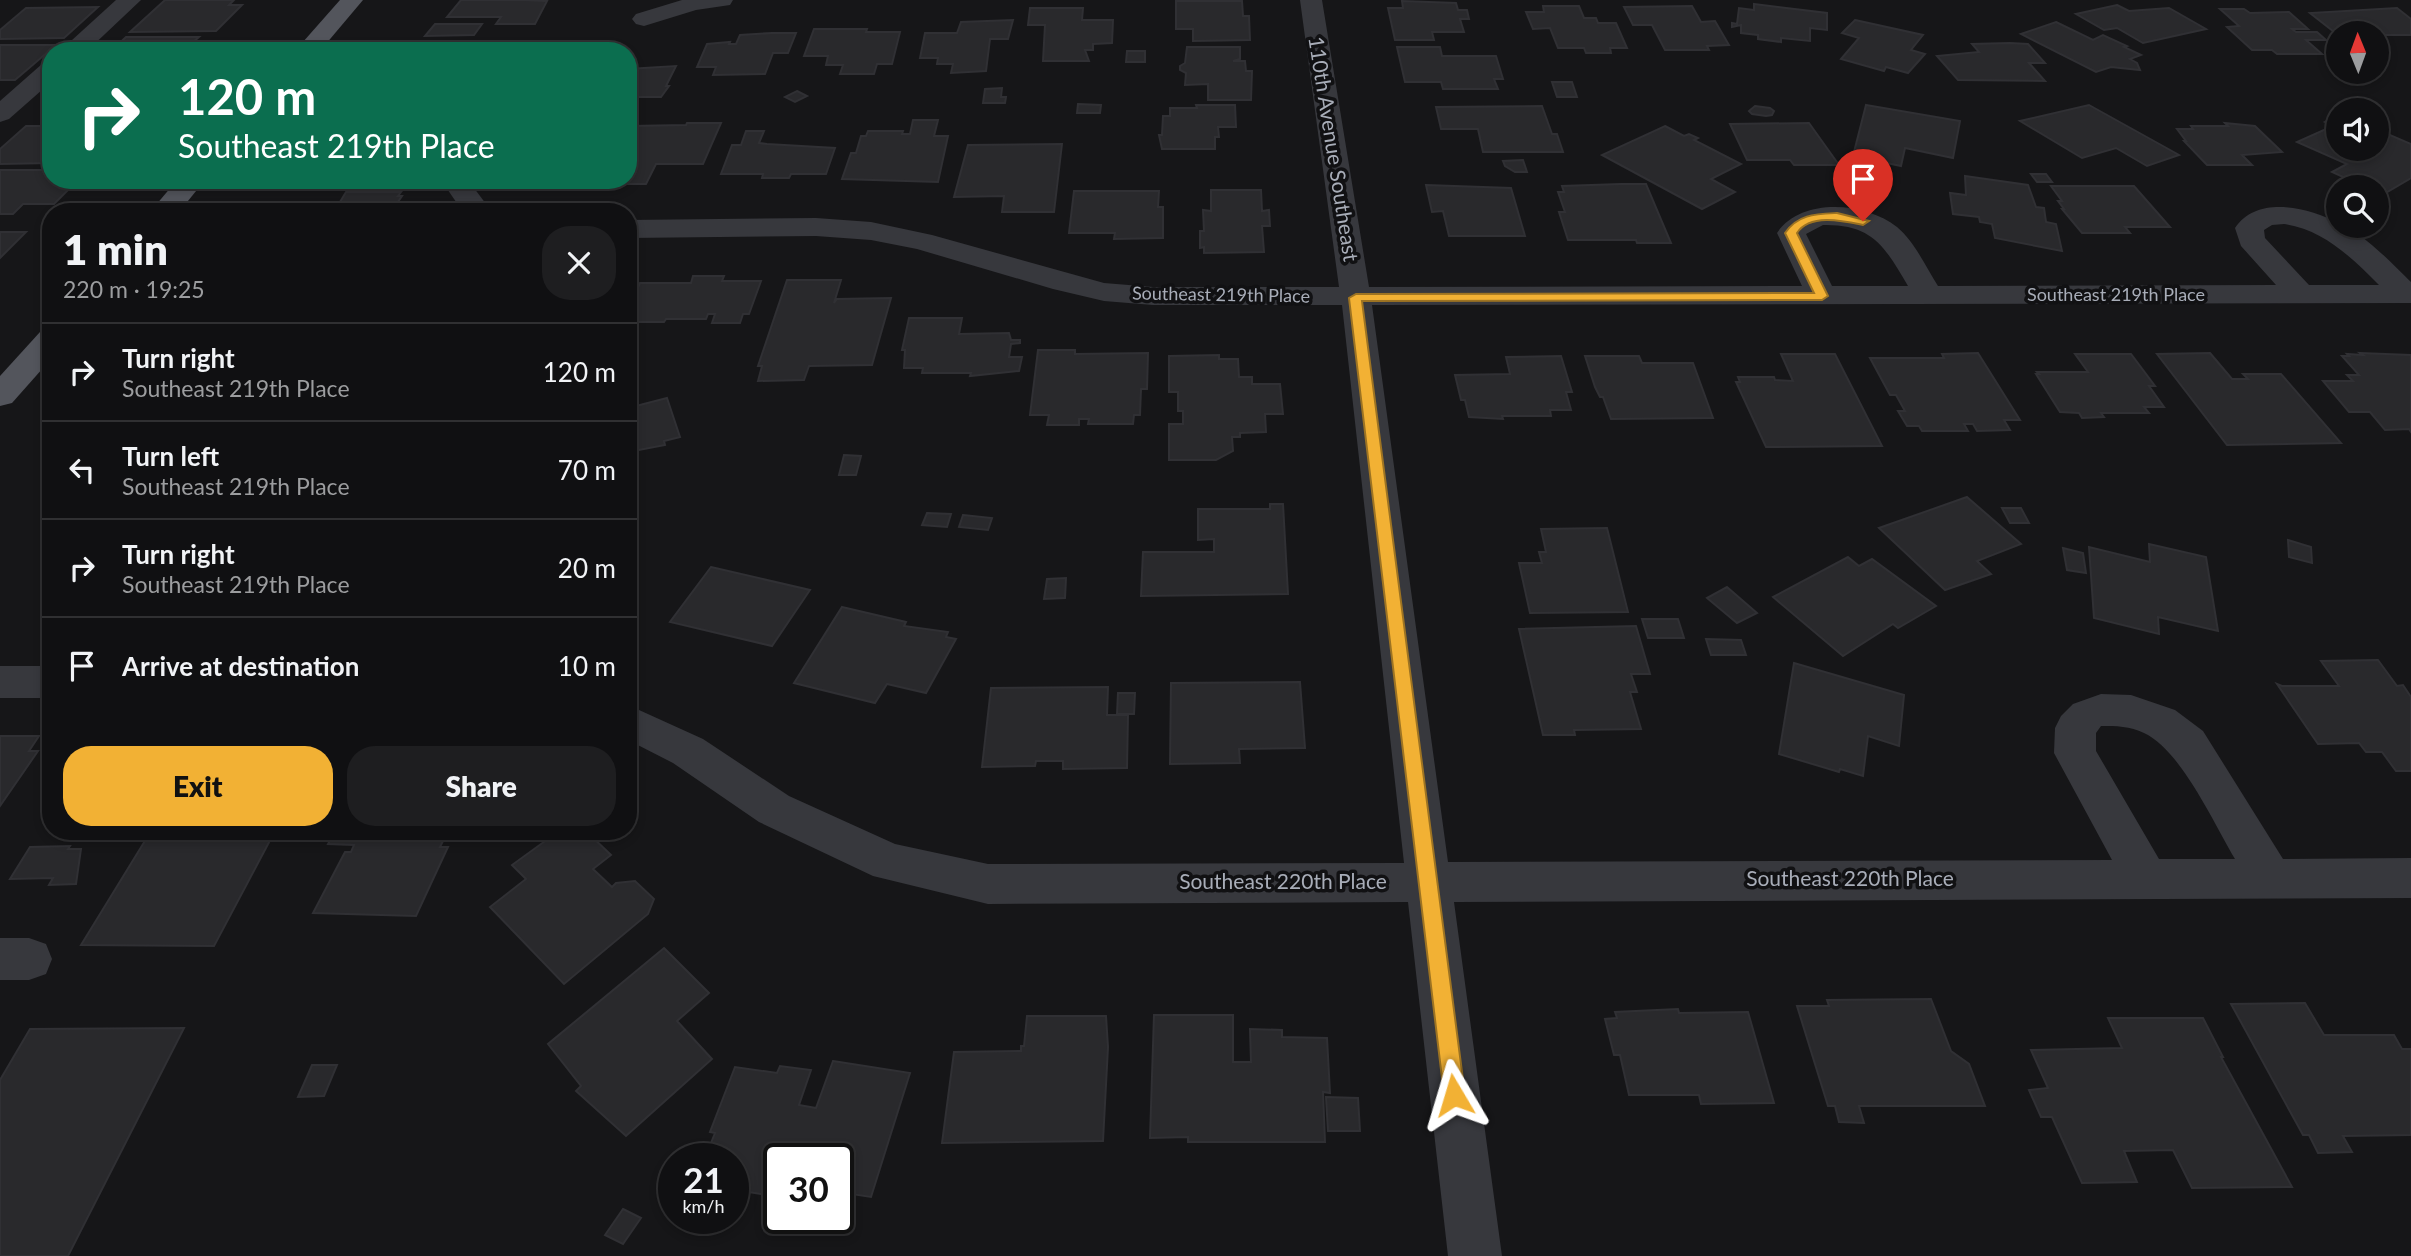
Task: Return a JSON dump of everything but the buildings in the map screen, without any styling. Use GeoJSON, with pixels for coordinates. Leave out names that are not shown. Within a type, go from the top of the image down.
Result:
{"type":"FeatureCollection","features":[{"type":"Feature","properties":{"kind":"main road"},"geometry":{"type":"LineString","coordinates":[[315,42],[352,0]]}},
{"type":"Feature","properties":{"kind":"main road"},"geometry":{"type":"LineString","coordinates":[[172,203],[184,189]]}},
{"type":"Feature","properties":{"kind":"main road"},"geometry":{"type":"LineString","coordinates":[[0,396],[42,349]]}},
{"type":"Feature","properties":{"kind":"street"},"geometry":{"type":"LineString","coordinates":[[82,42],[130,0]]}},
{"type":"Feature","properties":{"kind":"street"},"geometry":{"type":"LineString","coordinates":[[644,19],[693,4],[722,0]]}},
{"type":"Feature","properties":{"kind":"street","name":"110th Avenue Southeast"},"geometry":{"type":"LineString","coordinates":[[1311,0],[1356,298],[1426,881],[1475,1256]]}},
{"type":"Feature","properties":{"kind":"street"},"geometry":{"type":"LineString","coordinates":[[0,114],[42,77]]}},
{"type":"Feature","properties":{"kind":"street"},"geometry":{"type":"LineString","coordinates":[[1822,296],[1791,233],[1797,225],[1813,218],[1837,216],[1863,221],[1888,234],[1929,296]]}},
{"type":"Feature","properties":{"kind":"street","name":"Southeast 219th Place"},"geometry":{"type":"LineString","coordinates":[[2302,295],[2251,240],[2249,228],[2256,220],[2272,216],[2299,216],[2326,225],[2348,240],[2408,295]]}},
{"type":"Feature","properties":{"kind":"street","name":"Southeast 219th Place"},"geometry":{"type":"LineString","coordinates":[[637,229],[816,227],[871,231],[922,241],[1064,283],[1104,292],[1153,296],[1356,298],[2408,295]]}},
{"type":"Feature","properties":{"kind":"street"},"geometry":{"type":"LineString","coordinates":[[0,682],[42,682]]}},
{"type":"Feature","properties":{"kind":"street"},"geometry":{"type":"LineString","coordinates":[[2146,878],[2075,753],[2075,729],[2087,715],[2101,710],[2130,711],[2161,722],[2188,743],[2270,878]]}},
{"type":"Feature","properties":{"kind":"street","name":"Southeast 220th Place"},"geometry":{"type":"LineString","coordinates":[[637,726],[688,751],[774,809],[889,862],[988,884],[2411,878]]}},
{"type":"Feature","properties":{"kind":"route"},"geometry":{"type":"LineString","coordinates":[[1454,1095],[1356,298],[1822,296],[1791,233],[1797,225],[1813,218],[1837,216],[1863,221]]}}]}
